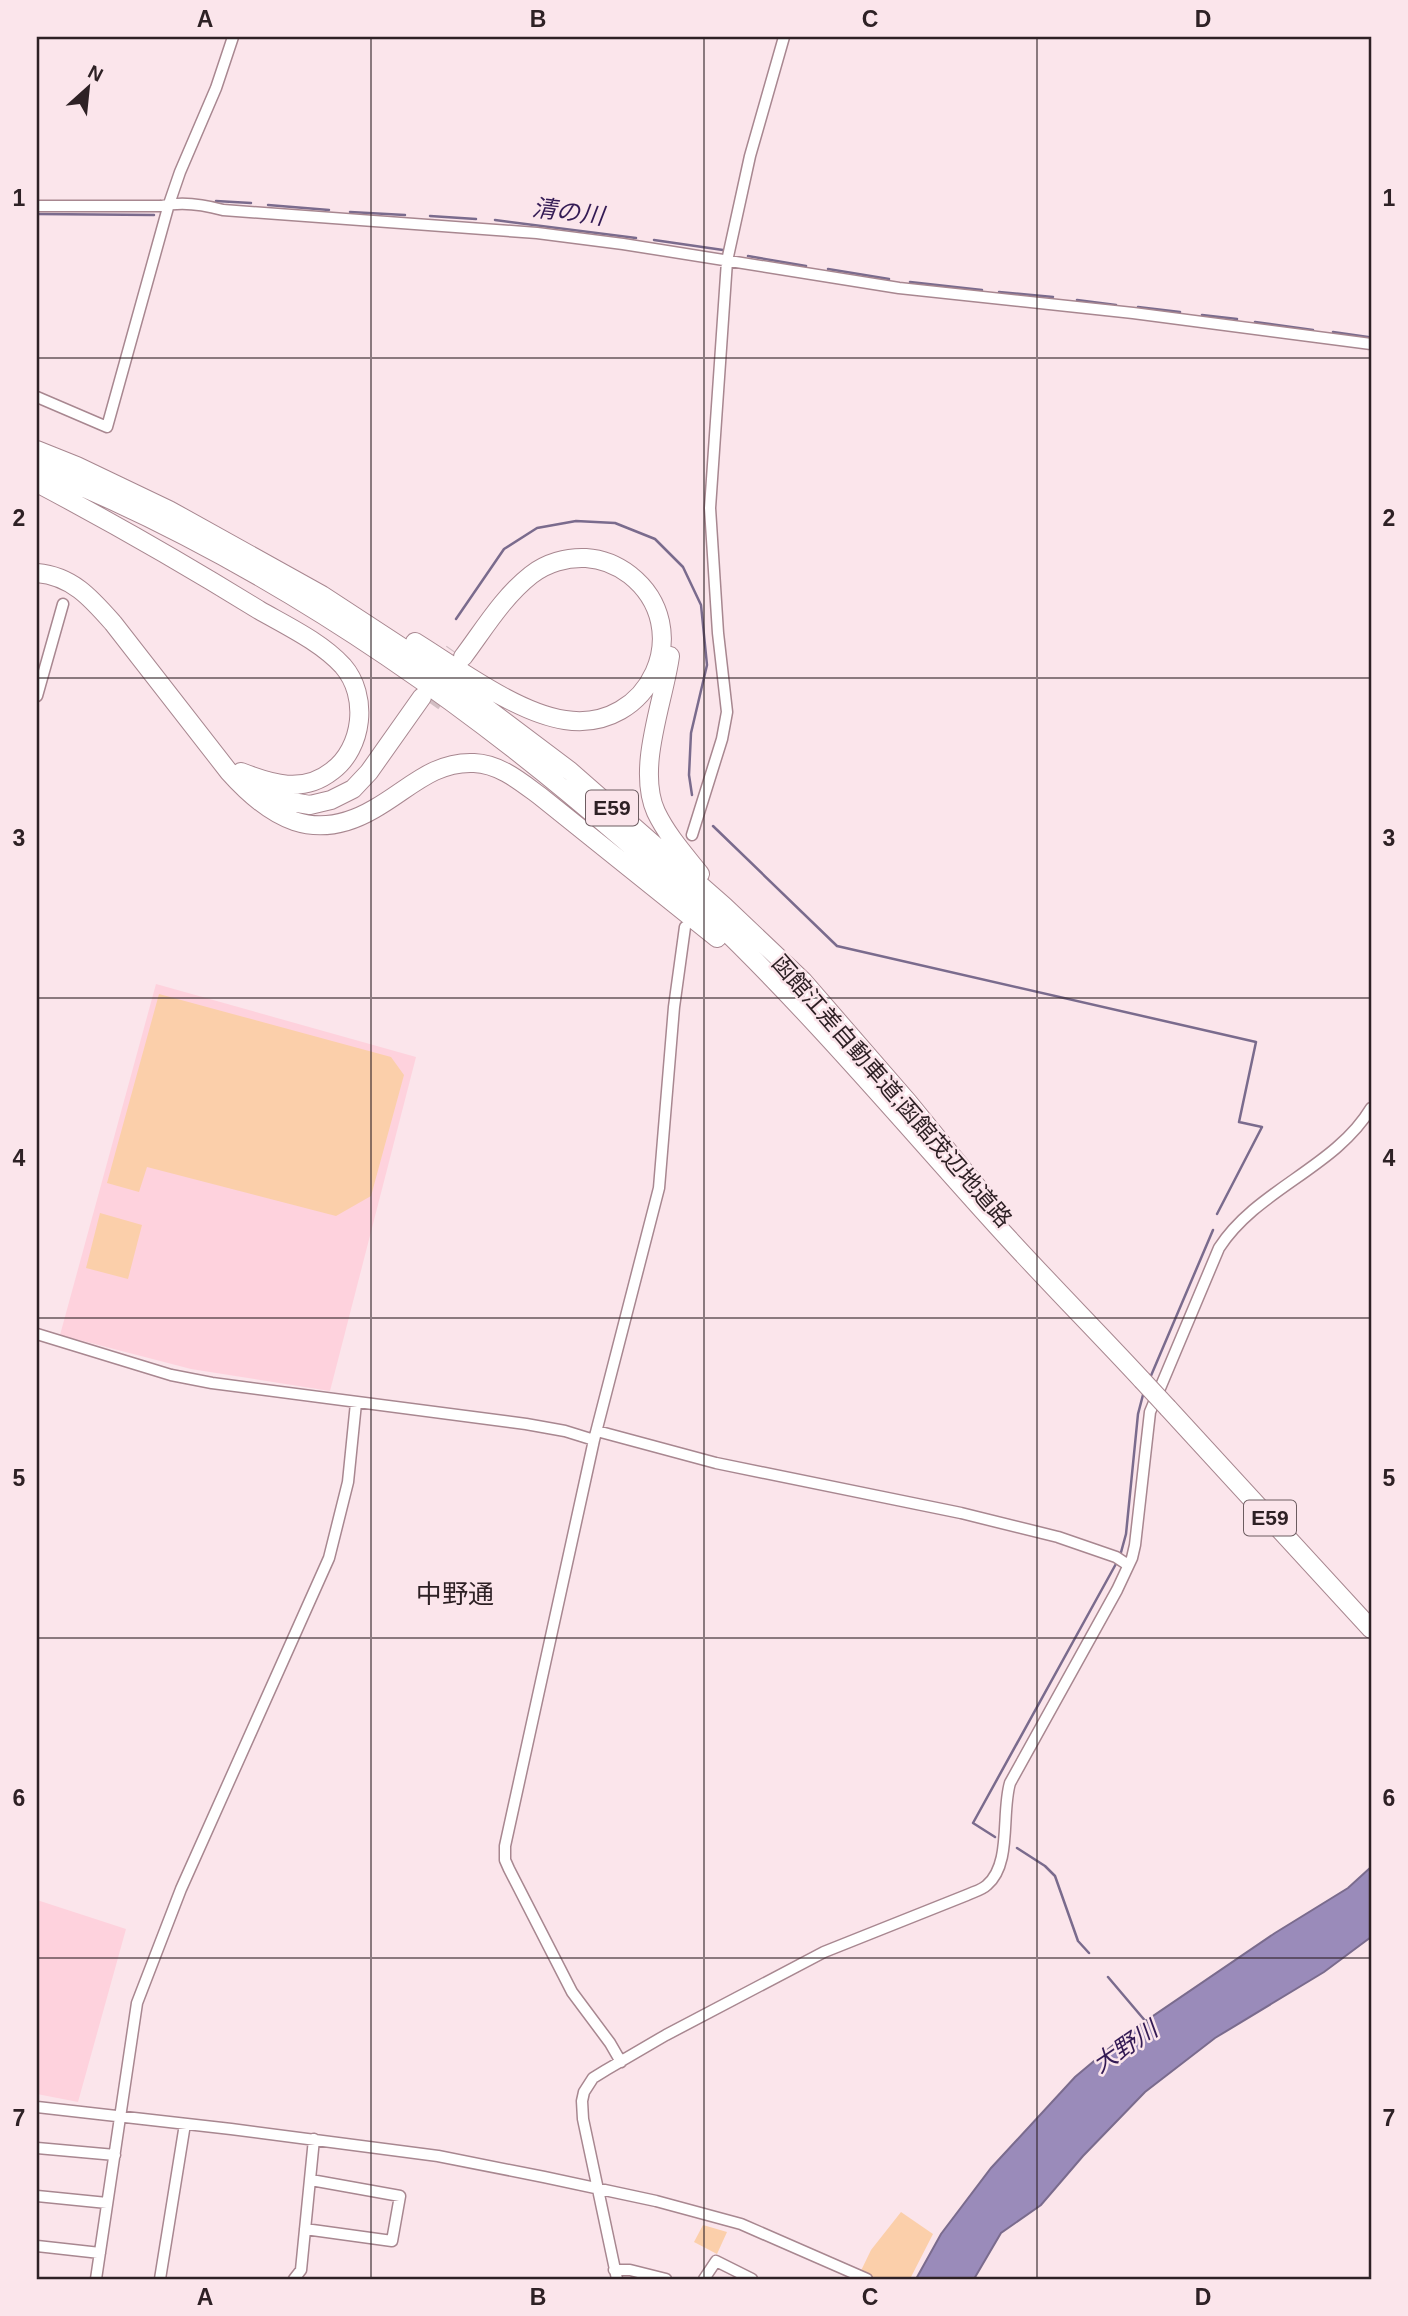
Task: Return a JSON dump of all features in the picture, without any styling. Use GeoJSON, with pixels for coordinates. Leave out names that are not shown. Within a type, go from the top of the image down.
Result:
{"type":"FeatureCollection","features":[{"type":"Feature","properties":{"kind":"highway","name":"函館江差自動車道;函館茂辺地道路"},"geometry":{"type":"LineString","coordinates":[[37,450],[169,510],[248,552],[383,634],[477,699],[570,771],[724,905],[812,991],[908,1102],[1074,1306]]}},
{"type":"Feature","properties":{"kind":"highway","name":"函館江差自動車道;函館茂辺地道路"},"geometry":{"type":"LineString","coordinates":[[37,468],[163,525],[241,566],[374,647],[468,712],[559,784],[671,881],[712,918],[829,1038],[991,1220],[1074,1306],[1371,1629]]}},
{"type":"Feature","properties":{"kind":"highway"},"geometry":{"type":"LineString","coordinates":[[37,484],[184,564],[323,648],[344,667],[354,685],[359,706],[359,722],[355,740],[340,766],[310,783],[291,785],[270,783],[241,772]]}},
{"type":"Feature","properties":{"kind":"highway"},"geometry":{"type":"LineString","coordinates":[[248,552],[393,628],[521,707],[567,721],[587,721],[626,708],[643,693],[656,672],[663,643],[661,625],[654,604],[642,584],[623,569],[598,559],[572,558],[533,573],[459,654],[491,602],[512,579],[535,560],[554,551],[577,547],[600,548],[628,560],[646,574],[662,594],[670,618],[672,643],[649,760],[654,809],[668,834],[724,905]]}},
{"type":"Feature","properties":{"kind":"highway"},"geometry":{"type":"LineString","coordinates":[[37,562],[66,569],[95,587],[241,772],[259,789],[280,800],[310,805],[331,800],[353,789],[427,701],[375,782],[354,802],[325,814],[302,816],[268,810]]}},
{"type":"Feature","properties":{"kind":"highway"},"geometry":{"type":"LineString","coordinates":[[37,573],[65,579],[93,600],[229,772],[268,810],[294,822],[333,824],[374,809],[416,779],[449,765],[477,762],[493,767],[514,776],[703,926],[829,1038]]}},
{"type":"Feature","properties":{"kind":"street"},"geometry":{"type":"LineString","coordinates":[[37,397],[107,428],[169,204],[216,88],[233,37]]}},
{"type":"Feature","properties":{"kind":"street"},"geometry":{"type":"LineString","coordinates":[[692,835],[722,739],[727,712],[717,620],[710,508],[727,261],[750,156],[784,37]]}},
{"type":"Feature","properties":{"kind":"street"},"geometry":{"type":"LineString","coordinates":[[37,206],[177,202],[223,210],[537,233],[899,288],[1133,313],[1371,344]]}},
{"type":"Feature","properties":{"kind":"street"},"geometry":{"type":"LineString","coordinates":[[37,696],[63,604]]}},
{"type":"Feature","properties":{"kind":"street"},"geometry":{"type":"LineString","coordinates":[[621,2062],[572,1992],[505,1860],[508,1835],[596,1436],[659,1188],[674,1007],[685,926]]}},
{"type":"Feature","properties":{"kind":"street"},"geometry":{"type":"LineString","coordinates":[[666,2279],[630,2270],[616,2275],[583,2119],[584,2092],[593,2078],[666,2035],[824,1952],[914,1918],[986,1886],[1002,1862],[1006,1798],[1010,1783],[1122,1561],[1135,1545],[1150,1412],[1219,1248],[1232,1231],[1275,1193],[1335,1148],[1371,1108]]}},
{"type":"Feature","properties":{"kind":"street"},"geometry":{"type":"LineString","coordinates":[[37,1334],[171,1375],[596,1436],[961,1513],[1058,1537],[1122,1561]]}},
{"type":"Feature","properties":{"kind":"street"},"geometry":{"type":"LineString","coordinates":[[96,2279],[137,2003],[181,1889],[329,1558],[348,1482],[356,1403]]}},
{"type":"Feature","properties":{"kind":"street"},"geometry":{"type":"LineString","coordinates":[[37,2107],[438,2156],[599,2189],[741,2224],[867,2279]]}},
{"type":"Feature","properties":{"kind":"street"},"geometry":{"type":"LineString","coordinates":[[160,2279],[185,2123]]}},
{"type":"Feature","properties":{"kind":"street"},"geometry":{"type":"LineString","coordinates":[[294,2279],[301,2270],[314,2139]]}},
{"type":"Feature","properties":{"kind":"street"},"geometry":{"type":"LineString","coordinates":[[37,2148],[115,2155]]}},
{"type":"Feature","properties":{"kind":"street"},"geometry":{"type":"LineString","coordinates":[[306,2229],[392,2241],[400,2196],[311,2180]]}},
{"type":"Feature","properties":{"kind":"street"},"geometry":{"type":"LineString","coordinates":[[37,2196],[107,2203]]}},
{"type":"Feature","properties":{"kind":"street"},"geometry":{"type":"LineString","coordinates":[[37,2246],[100,2253]]}},
{"type":"Feature","properties":{"kind":"street"},"geometry":{"type":"LineString","coordinates":[[704,2279],[716,2261],[752,2279]]}},
{"type":"Feature","properties":{"kind":"shaded area"},"geometry":{"type":"Polygon","coordinates":[[[156,984],[416,1057],[330,1391],[191,1369],[60,1335],[156,984]]]}},
{"type":"Feature","properties":{"kind":"shaded area"},"geometry":{"type":"Polygon","coordinates":[[[159,994],[391,1057],[404,1075],[371,1196],[336,1216],[147,1167],[139,1192],[107,1183],[159,994]]]}},
{"type":"Feature","properties":{"kind":"shaded area"},"geometry":{"type":"Polygon","coordinates":[[[100,1213],[142,1225],[128,1279],[86,1268],[100,1213]]]}},
{"type":"Feature","properties":{"kind":"shaded area"},"geometry":{"type":"Polygon","coordinates":[[[37,1900],[126,1929],[78,2102],[37,2094],[37,1900]]]}},
{"type":"Feature","properties":{"kind":"shaded area"},"geometry":{"type":"Polygon","coordinates":[[[901,2212],[933,2234],[910,2279],[857,2279],[871,2250],[901,2212]]]}},
{"type":"Feature","properties":{"kind":"shaded area"},"geometry":{"type":"Polygon","coordinates":[[[703,2225],[727,2232],[717,2254],[694,2242],[703,2225]]]}},
{"type":"Feature","properties":{"kind":"water","name":"大野川"},"geometry":{"type":"Polygon","coordinates":[[[1371,1867],[1371,1937],[1324,1972],[1215,2038],[1145,2092],[1083,2156],[1041,2205],[1001,2233],[974,2279],[916,2279],[941,2234],[991,2168],[1075,2077],[1125,2035],[1275,1933],[1348,1888],[1371,1867]]]}},
{"type":"Feature","properties":{"kind":"waterway","name":"清の川"},"geometry":{"type":"LineString","coordinates":[[216,201],[251,203]]}},
{"type":"Feature","properties":{"kind":"waterway","name":"清の川"},"geometry":{"type":"LineString","coordinates":[[268,205],[329,210]]}},
{"type":"Feature","properties":{"kind":"waterway","name":"清の川"},"geometry":{"type":"LineString","coordinates":[[350,212],[405,215]]}},
{"type":"Feature","properties":{"kind":"waterway","name":"清の川"},"geometry":{"type":"LineString","coordinates":[[37,214],[154,215]]}},
{"type":"Feature","properties":{"kind":"waterway","name":"清の川"},"geometry":{"type":"LineString","coordinates":[[430,216],[476,219]]}},
{"type":"Feature","properties":{"kind":"waterway","name":"清の川"},"geometry":{"type":"LineString","coordinates":[[495,220],[636,238]]}},
{"type":"Feature","properties":{"kind":"waterway","name":"清の川"},"geometry":{"type":"LineString","coordinates":[[654,240],[723,250]]}},
{"type":"Feature","properties":{"kind":"waterway","name":"清の川"},"geometry":{"type":"LineString","coordinates":[[748,256],[806,266]]}},
{"type":"Feature","properties":{"kind":"waterway","name":"清の川"},"geometry":{"type":"LineString","coordinates":[[828,269],[889,279]]}},
{"type":"Feature","properties":{"kind":"waterway","name":"清の川"},"geometry":{"type":"LineString","coordinates":[[910,282],[982,290]]}},
{"type":"Feature","properties":{"kind":"waterway","name":"清の川"},"geometry":{"type":"LineString","coordinates":[[999,292],[1053,297]]}},
{"type":"Feature","properties":{"kind":"waterway","name":"清の川"},"geometry":{"type":"LineString","coordinates":[[1077,300],[1116,305]]}},
{"type":"Feature","properties":{"kind":"waterway","name":"清の川"},"geometry":{"type":"LineString","coordinates":[[1138,307],[1180,312]]}},
{"type":"Feature","properties":{"kind":"waterway","name":"清の川"},"geometry":{"type":"LineString","coordinates":[[1202,315],[1237,319]]}},
{"type":"Feature","properties":{"kind":"waterway","name":"清の川"},"geometry":{"type":"LineString","coordinates":[[1255,322],[1313,330]]}},
{"type":"Feature","properties":{"kind":"waterway","name":"清の川"},"geometry":{"type":"LineString","coordinates":[[1333,332],[1368,337]]}},
{"type":"Feature","properties":{"kind":"waterway"},"geometry":{"type":"LineString","coordinates":[[456,619],[504,549],[537,528],[576,521],[615,523],[655,539],[683,567],[701,605],[707,665],[691,733],[689,775],[692,795]]}},
{"type":"Feature","properties":{"kind":"waterway"},"geometry":{"type":"LineString","coordinates":[[713,826],[837,946],[1256,1042],[1239,1122],[1262,1127],[1217,1214]]}},
{"type":"Feature","properties":{"kind":"waterway"},"geometry":{"type":"LineString","coordinates":[[1150,1378],[1213,1230]]}},
{"type":"Feature","properties":{"kind":"waterway"},"geometry":{"type":"LineString","coordinates":[[1120,1556],[1126,1534],[1138,1414],[1144,1391]]}},
{"type":"Feature","properties":{"kind":"waterway"},"geometry":{"type":"LineString","coordinates":[[995,1837],[973,1823],[1117,1562]]}},
{"type":"Feature","properties":{"kind":"waterway"},"geometry":{"type":"LineString","coordinates":[[1017,1848],[1045,1866],[1055,1876],[1078,1941],[1089,1953]]}},
{"type":"Feature","properties":{"kind":"waterway","name":"大野川"},"geometry":{"type":"LineString","coordinates":[[1108,1977],[1147,2023]]}},
{"type":"Feature","properties":{"kind":"tunnel"},"geometry":{"type":"LineString","coordinates":[[438,674],[454,651]]}},
{"type":"Feature","properties":{"kind":"tunnel"},"geometry":{"type":"LineString","coordinates":[[431,704],[447,681]]}},
{"type":"Feature","properties":{"kind":"district","name":"中野通"},"geometry":{"type":"Point","coordinates":[455,1594]}}]}
